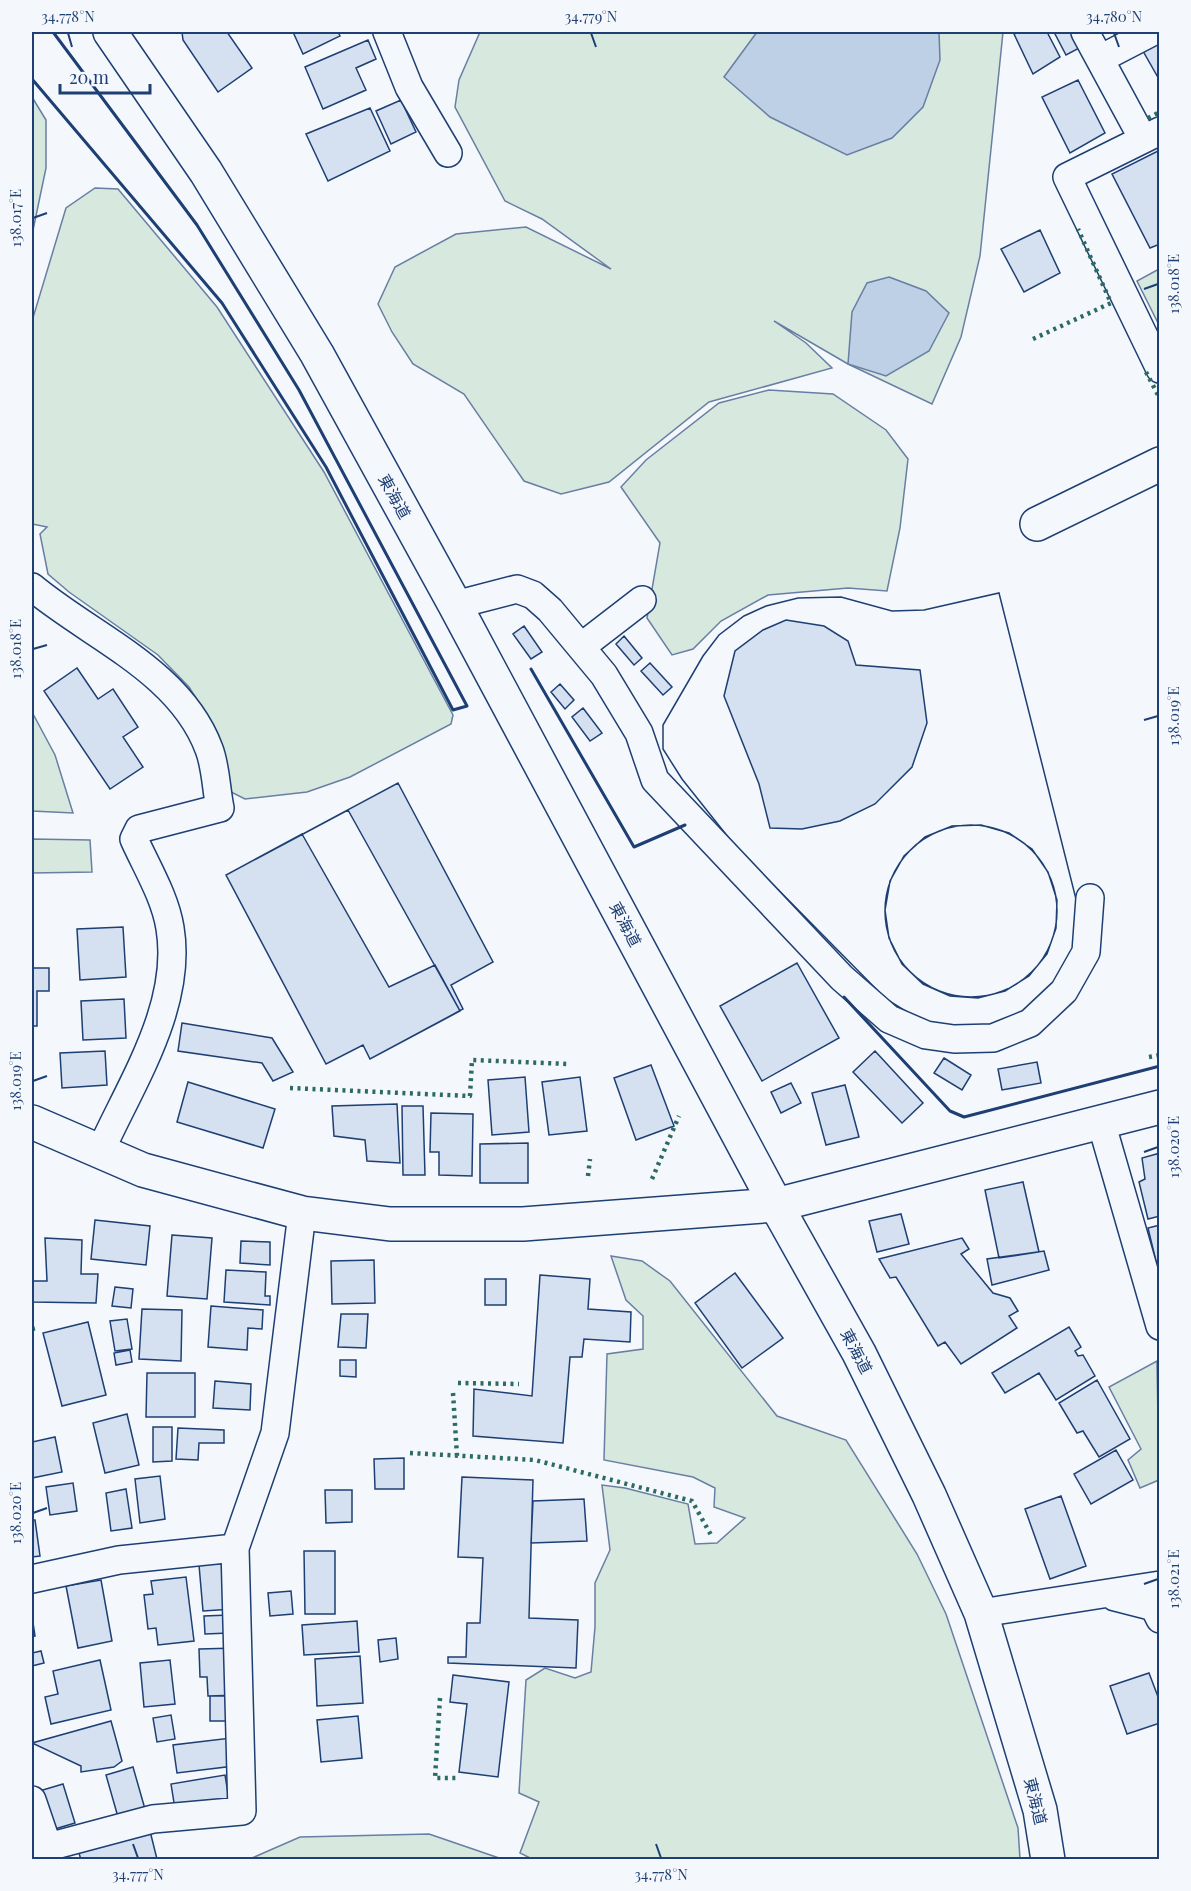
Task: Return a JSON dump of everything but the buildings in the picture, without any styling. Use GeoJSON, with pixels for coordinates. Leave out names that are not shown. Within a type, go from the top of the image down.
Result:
{"type":"FeatureCollection","features":[{"type":"Feature","properties":{"kind":"main road","name":"東海道"},"geometry":{"type":"LineString","coordinates":[[110,32],[206,172],[317,354],[455,605],[776,1205],[859,1353],[929,1495],[981,1613],[1040,1810],[1048,1860]]}},
{"type":"Feature","properties":{"kind":"main road"},"geometry":{"type":"LineString","coordinates":[[1036,524],[1160,464]]}},
{"type":"Feature","properties":{"kind":"main road"},"geometry":{"type":"LineString","coordinates":[[32,1122],[143,1170],[302,1213],[390,1224],[523,1224],[776,1205],[1160,1107]]}},
{"type":"Feature","properties":{"kind":"street"},"geometry":{"type":"LineString","coordinates":[[387,32],[409,87],[448,153]]}},
{"type":"Feature","properties":{"kind":"street"},"geometry":{"type":"LineString","coordinates":[[1085,32],[1100,59],[1151,135],[1067,177],[1160,369]]}},
{"type":"Feature","properties":{"kind":"street"},"geometry":{"type":"LineString","coordinates":[[1100,59],[1152,32]]}},
{"type":"Feature","properties":{"kind":"street"},"geometry":{"type":"LineString","coordinates":[[32,587],[148,671],[180,700],[210,750],[220,808],[139,829],[134,839],[161,896],[170,926],[173,957],[163,1016],[100,1152]]}},
{"type":"Feature","properties":{"kind":"street"},"geometry":{"type":"LineString","coordinates":[[455,605],[517,589],[533,595],[550,610],[604,675],[639,733],[655,780],[842,978],[889,1019],[926,1035],[954,1039],[993,1038],[1030,1023],[1064,992],[1086,952],[1090,898]]}},
{"type":"Feature","properties":{"kind":"street"},"geometry":{"type":"LineString","coordinates":[[581,647],[642,600]]}},
{"type":"Feature","properties":{"kind":"street"},"geometry":{"type":"LineString","coordinates":[[1101,1122],[1160,1326]]}},
{"type":"Feature","properties":{"kind":"street"},"geometry":{"type":"LineString","coordinates":[[32,1800],[40,1850],[153,1819],[242,1811],[235,1548],[275,1433],[302,1213]]}},
{"type":"Feature","properties":{"kind":"street"},"geometry":{"type":"LineString","coordinates":[[32,1580],[119,1560],[235,1548]]}},
{"type":"Feature","properties":{"kind":"street"},"geometry":{"type":"LineString","coordinates":[[981,1613],[1160,1585]]}},
{"type":"Feature","properties":{"kind":"street"},"geometry":{"type":"LineString","coordinates":[[1102,1594],[1154,1606],[1160,1619]]}},
{"type":"Feature","properties":{"kind":"shaded area"},"geometry":{"type":"Polygon","coordinates":[[[480,32],[1003,32],[980,256],[961,337],[932,404],[848,364],[774,321],[806,343],[832,368],[709,402],[609,482],[561,494],[524,481],[464,394],[413,364],[392,332],[378,304],[395,267],[456,234],[526,227],[611,269],[542,219],[505,201],[455,107],[459,80],[480,32]]]}},
{"type":"Feature","properties":{"kind":"shaded area"},"geometry":{"type":"Polygon","coordinates":[[[32,97],[46,120],[46,168],[32,235],[32,97]]]}},
{"type":"Feature","properties":{"kind":"shaded area"},"geometry":{"type":"Polygon","coordinates":[[[95,188],[118,189],[217,307],[324,472],[453,715],[451,724],[350,777],[307,792],[245,799],[229,791],[213,725],[189,687],[158,655],[69,592],[48,574],[40,534],[47,527],[32,524],[32,321],[66,208],[95,188]]]}},
{"type":"Feature","properties":{"kind":"shaded area"},"geometry":{"type":"Polygon","coordinates":[[[1159,269],[1159,325],[1137,281],[1159,269]]]}},
{"type":"Feature","properties":{"kind":"shaded area"},"geometry":{"type":"Polygon","coordinates":[[[769,390],[833,394],[886,430],[908,459],[900,528],[887,591],[848,588],[768,595],[721,621],[693,649],[672,655],[647,618],[660,543],[621,487],[646,460],[719,403],[769,390]]]}},
{"type":"Feature","properties":{"kind":"shaded area"},"geometry":{"type":"Polygon","coordinates":[[[32,712],[55,755],[73,813],[32,811],[32,712]]]}},
{"type":"Feature","properties":{"kind":"shaded area"},"geometry":{"type":"Polygon","coordinates":[[[32,839],[90,840],[92,872],[32,873],[32,839]]]}},
{"type":"Feature","properties":{"kind":"shaded area"},"geometry":{"type":"Polygon","coordinates":[[[611,1256],[642,1261],[670,1281],[777,1416],[846,1440],[917,1554],[946,1614],[1018,1828],[1020,1859],[534,1860],[520,1853],[539,1802],[519,1793],[526,1680],[545,1668],[575,1678],[591,1672],[595,1627],[595,1583],[610,1550],[602,1485],[625,1488],[688,1504],[695,1544],[717,1543],[745,1518],[714,1507],[715,1488],[693,1477],[604,1460],[607,1354],[643,1349],[643,1316],[626,1300],[611,1256]]]}},
{"type":"Feature","properties":{"kind":"shaded area"},"geometry":{"type":"Polygon","coordinates":[[[1157,1361],[1159,1480],[1140,1488],[1128,1460],[1141,1449],[1109,1387],[1157,1361]]]}},
{"type":"Feature","properties":{"kind":"shaded area"},"geometry":{"type":"Polygon","coordinates":[[[429,1834],[502,1859],[252,1858],[300,1837],[429,1834]]]}},
{"type":"Feature","properties":{"kind":"water"},"geometry":{"type":"Polygon","coordinates":[[[757,32],[939,32],[940,60],[923,107],[892,138],[847,155],[770,117],[724,77],[757,32]]]}},
{"type":"Feature","properties":{"kind":"water"},"geometry":{"type":"Polygon","coordinates":[[[889,277],[926,291],[949,313],[929,351],[886,376],[848,364],[852,312],[867,283],[889,277]]]}},
{"type":"Feature","properties":{"kind":"hedge"},"geometry":{"type":"LineString","coordinates":[[1148,118],[1160,112]]}},
{"type":"Feature","properties":{"kind":"hedge"},"geometry":{"type":"LineString","coordinates":[[1033,339],[1111,303],[1078,229]]}},
{"type":"Feature","properties":{"kind":"hedge"},"geometry":{"type":"LineString","coordinates":[[1146,372],[1158,395]]}},
{"type":"Feature","properties":{"kind":"hedge"},"geometry":{"type":"LineString","coordinates":[[1149,1057],[1160,1055]]}},
{"type":"Feature","properties":{"kind":"hedge"},"geometry":{"type":"LineString","coordinates":[[290,1088],[470,1096],[472,1060],[569,1064]]}},
{"type":"Feature","properties":{"kind":"hedge"},"geometry":{"type":"LineString","coordinates":[[652,1179],[679,1116]]}},
{"type":"Feature","properties":{"kind":"hedge"},"geometry":{"type":"LineString","coordinates":[[588,1176],[590,1159]]}},
{"type":"Feature","properties":{"kind":"hedge"},"geometry":{"type":"LineString","coordinates":[[32,1329],[36,1328]]}},
{"type":"Feature","properties":{"kind":"hedge"},"geometry":{"type":"LineString","coordinates":[[458,1383],[519,1384]]}},
{"type":"Feature","properties":{"kind":"hedge"},"geometry":{"type":"LineString","coordinates":[[453,1393],[457,1456]]}},
{"type":"Feature","properties":{"kind":"hedge"},"geometry":{"type":"LineString","coordinates":[[410,1453],[535,1460],[692,1501],[711,1535]]}},
{"type":"Feature","properties":{"kind":"hedge"},"geometry":{"type":"LineString","coordinates":[[440,1698],[435,1778],[458,1778]]}},
{"type":"Feature","properties":{"kind":"wall"},"geometry":{"type":"LineString","coordinates":[[32,79],[222,303],[326,467],[453,710],[467,706],[299,390],[197,225],[53,32]]}},
{"type":"Feature","properties":{"kind":"wall"},"geometry":{"type":"LineString","coordinates":[[531,669],[634,847],[685,825]]}},
{"type":"Feature","properties":{"kind":"wall"},"geometry":{"type":"LineString","coordinates":[[844,997],[950,1111],[964,1117],[1160,1066]]}}]}
